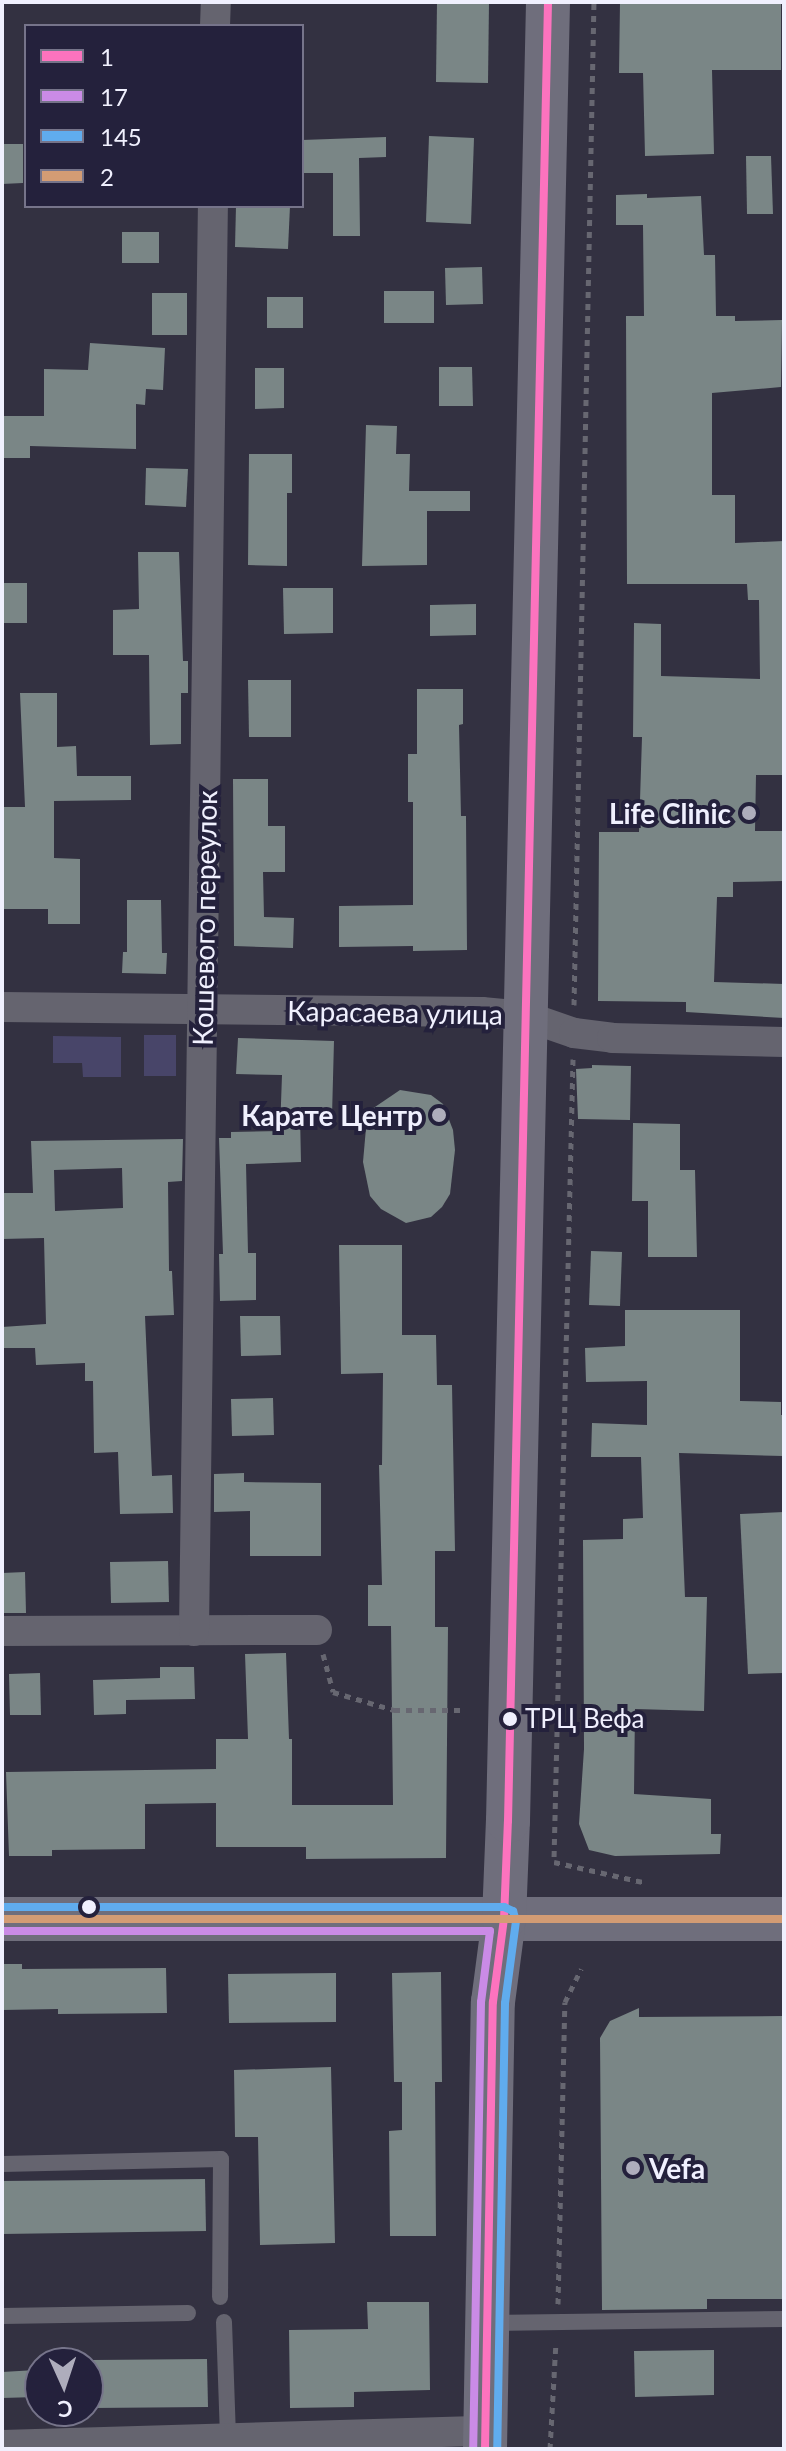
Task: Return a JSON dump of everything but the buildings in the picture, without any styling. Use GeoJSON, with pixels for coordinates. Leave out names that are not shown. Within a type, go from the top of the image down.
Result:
{"type":"FeatureCollection","features":[{"type":"Feature","properties":{"kind":"main road"},"geometry":{"type":"LineString","coordinates":[[485,2440],[493,2002],[504,1919],[548,2]]}},
{"type":"Feature","properties":{"kind":"main road"},"geometry":{"type":"LineString","coordinates":[[2,1919],[784,1919]]}},
{"type":"Feature","properties":{"kind":"street"},"geometry":{"type":"LineString","coordinates":[[215,24],[216,2]]}},
{"type":"Feature","properties":{"kind":"street","name":"Кошевого переулок"},"geometry":{"type":"LineString","coordinates":[[194,1631],[213,208]]}},
{"type":"Feature","properties":{"kind":"street","name":"Карасаева улица"},"geometry":{"type":"LineString","coordinates":[[2,1007],[482,1012],[525,1016],[574,1033],[612,1038],[784,1042]]}},
{"type":"Feature","properties":{"kind":"street"},"geometry":{"type":"LineString","coordinates":[[2,1631],[317,1630]]}},
{"type":"Feature","properties":{"kind":"street"},"geometry":{"type":"LineString","coordinates":[[2,2445],[180,2444],[228,2436],[333,2442],[485,2440]]}},
{"type":"Feature","properties":{"kind":"lane"},"geometry":{"type":"LineString","coordinates":[[2,2164],[221,2159],[220,2297]]}},
{"type":"Feature","properties":{"kind":"lane"},"geometry":{"type":"LineString","coordinates":[[2,2316],[188,2313]]}},
{"type":"Feature","properties":{"kind":"lane"},"geometry":{"type":"LineString","coordinates":[[488,2323],[784,2319]]}},
{"type":"Feature","properties":{"kind":"lane"},"geometry":{"type":"LineString","coordinates":[[224,2322],[228,2436]]}},
{"type":"Feature","properties":{"kind":"path"},"geometry":{"type":"LineString","coordinates":[[594,2],[554,1862],[581,1870],[654,1882]]}},
{"type":"Feature","properties":{"kind":"path"},"geometry":{"type":"LineString","coordinates":[[317,1630],[333,1692],[394,1710],[460,1710]]}},
{"type":"Feature","properties":{"kind":"path"},"geometry":{"type":"LineString","coordinates":[[550,2449],[557,2322],[565,2002],[581,1969]]}},
{"type":"Feature","properties":{"kind":"shaded area"},"geometry":{"type":"Polygon","coordinates":[[[144,1035],[176,1035],[176,1076],[144,1076],[144,1035]]]}},
{"type":"Feature","properties":{"kind":"shaded area"},"geometry":{"type":"Polygon","coordinates":[[[53,1036],[121,1037],[121,1077],[83,1077],[82,1063],[53,1063],[53,1036]]]}},
{"type":"Feature","properties":{"kind":"transit line","name":"1"},"geometry":{"type":"LineString","coordinates":[[485,2449],[493,2002],[504,1919],[508,1821],[548,2]]}},
{"type":"Feature","properties":{"kind":"transit line","name":"145"},"geometry":{"type":"LineString","coordinates":[[2,1907],[504,1907],[513,1911],[516,1921],[505,2003],[497,2449]]}},
{"type":"Feature","properties":{"kind":"transit line","name":"2"},"geometry":{"type":"LineString","coordinates":[[2,1919],[784,1919]]}},
{"type":"Feature","properties":{"kind":"transit line","name":"17"},"geometry":{"type":"LineString","coordinates":[[2,1931],[490,1931],[481,2002],[473,2449]]}},
{"type":"Feature","properties":{"kind":"place","name":"Life Clinic"},"geometry":{"type":"Point","coordinates":[749,813]}},
{"type":"Feature","properties":{"kind":"place","name":"Карате Центр"},"geometry":{"type":"Point","coordinates":[439,1115]}},
{"type":"Feature","properties":{"kind":"place","name":"ТРЦ Вефа"},"geometry":{"type":"Point","coordinates":[510,1719]}},
{"type":"Feature","properties":{"kind":"place","name":"Vefa"},"geometry":{"type":"Point","coordinates":[633,2168]}}]}
